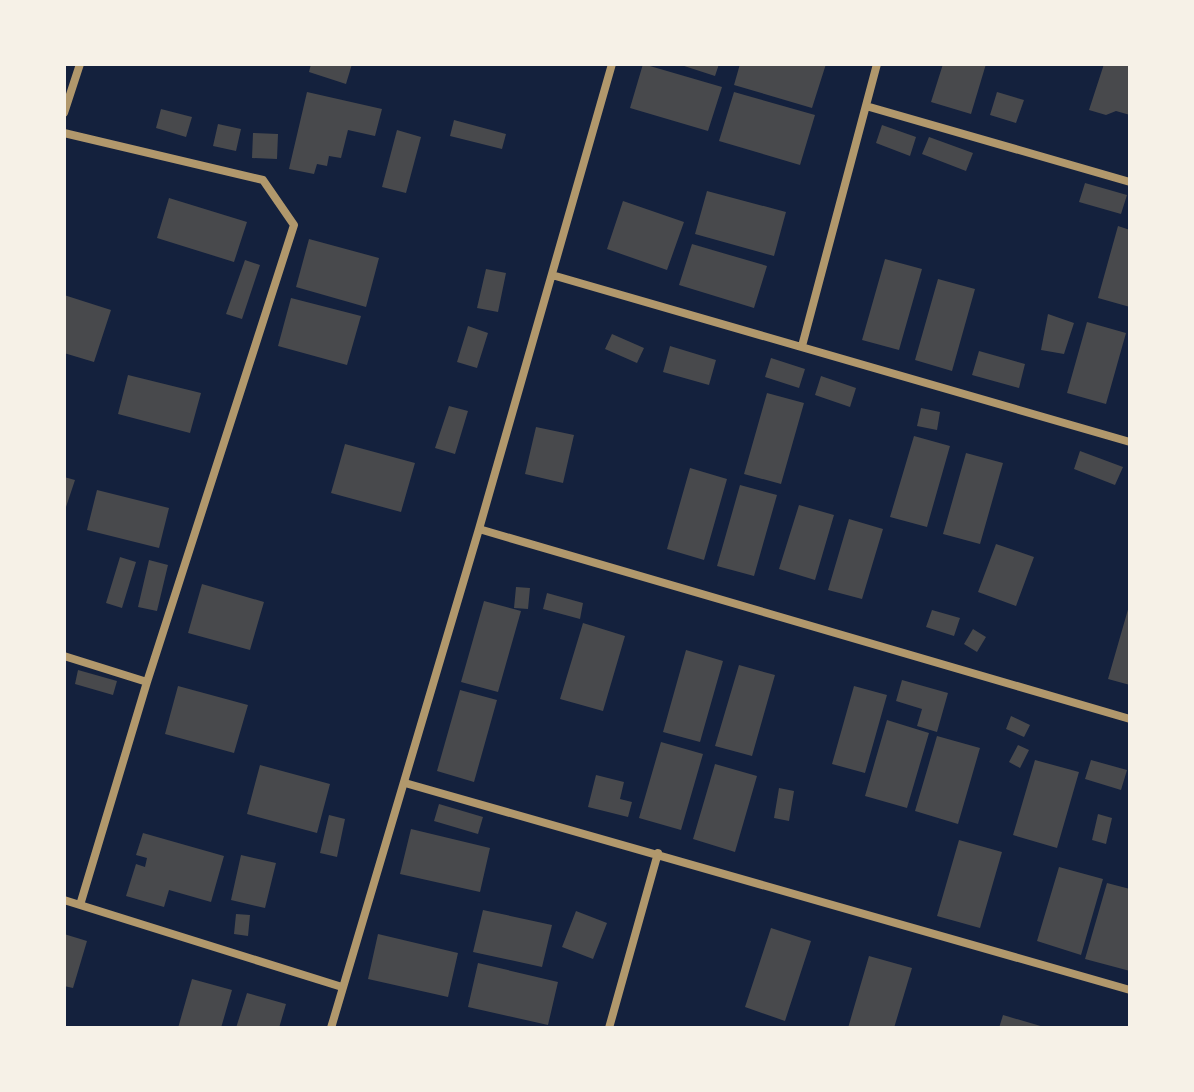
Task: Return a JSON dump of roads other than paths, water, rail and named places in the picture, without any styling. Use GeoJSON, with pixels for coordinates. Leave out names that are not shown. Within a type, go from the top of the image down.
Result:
{"type":"FeatureCollection","features":[{"type":"Feature","properties":{"kind":"street"},"geometry":{"type":"LineString","coordinates":[[64,113],[80,64]]}},
{"type":"Feature","properties":{"kind":"street"},"geometry":{"type":"LineString","coordinates":[[331,1028],[405,783],[612,64]]}},
{"type":"Feature","properties":{"kind":"street"},"geometry":{"type":"LineString","coordinates":[[802,346],[877,64]]}},
{"type":"Feature","properties":{"kind":"street"},"geometry":{"type":"LineString","coordinates":[[866,106],[1130,182]]}},
{"type":"Feature","properties":{"kind":"street"},"geometry":{"type":"LineString","coordinates":[[64,133],[263,180],[294,225],[147,682],[80,905]]}},
{"type":"Feature","properties":{"kind":"street"},"geometry":{"type":"LineString","coordinates":[[552,275],[1130,442]]}},
{"type":"Feature","properties":{"kind":"street"},"geometry":{"type":"LineString","coordinates":[[479,529],[1130,719]]}},
{"type":"Feature","properties":{"kind":"street"},"geometry":{"type":"LineString","coordinates":[[64,656],[147,682]]}},
{"type":"Feature","properties":{"kind":"street"},"geometry":{"type":"LineString","coordinates":[[405,783],[1130,990]]}},
{"type":"Feature","properties":{"kind":"street"},"geometry":{"type":"LineString","coordinates":[[609,1028],[658,853]]}},
{"type":"Feature","properties":{"kind":"street"},"geometry":{"type":"LineString","coordinates":[[64,900],[342,987]]}}]}
